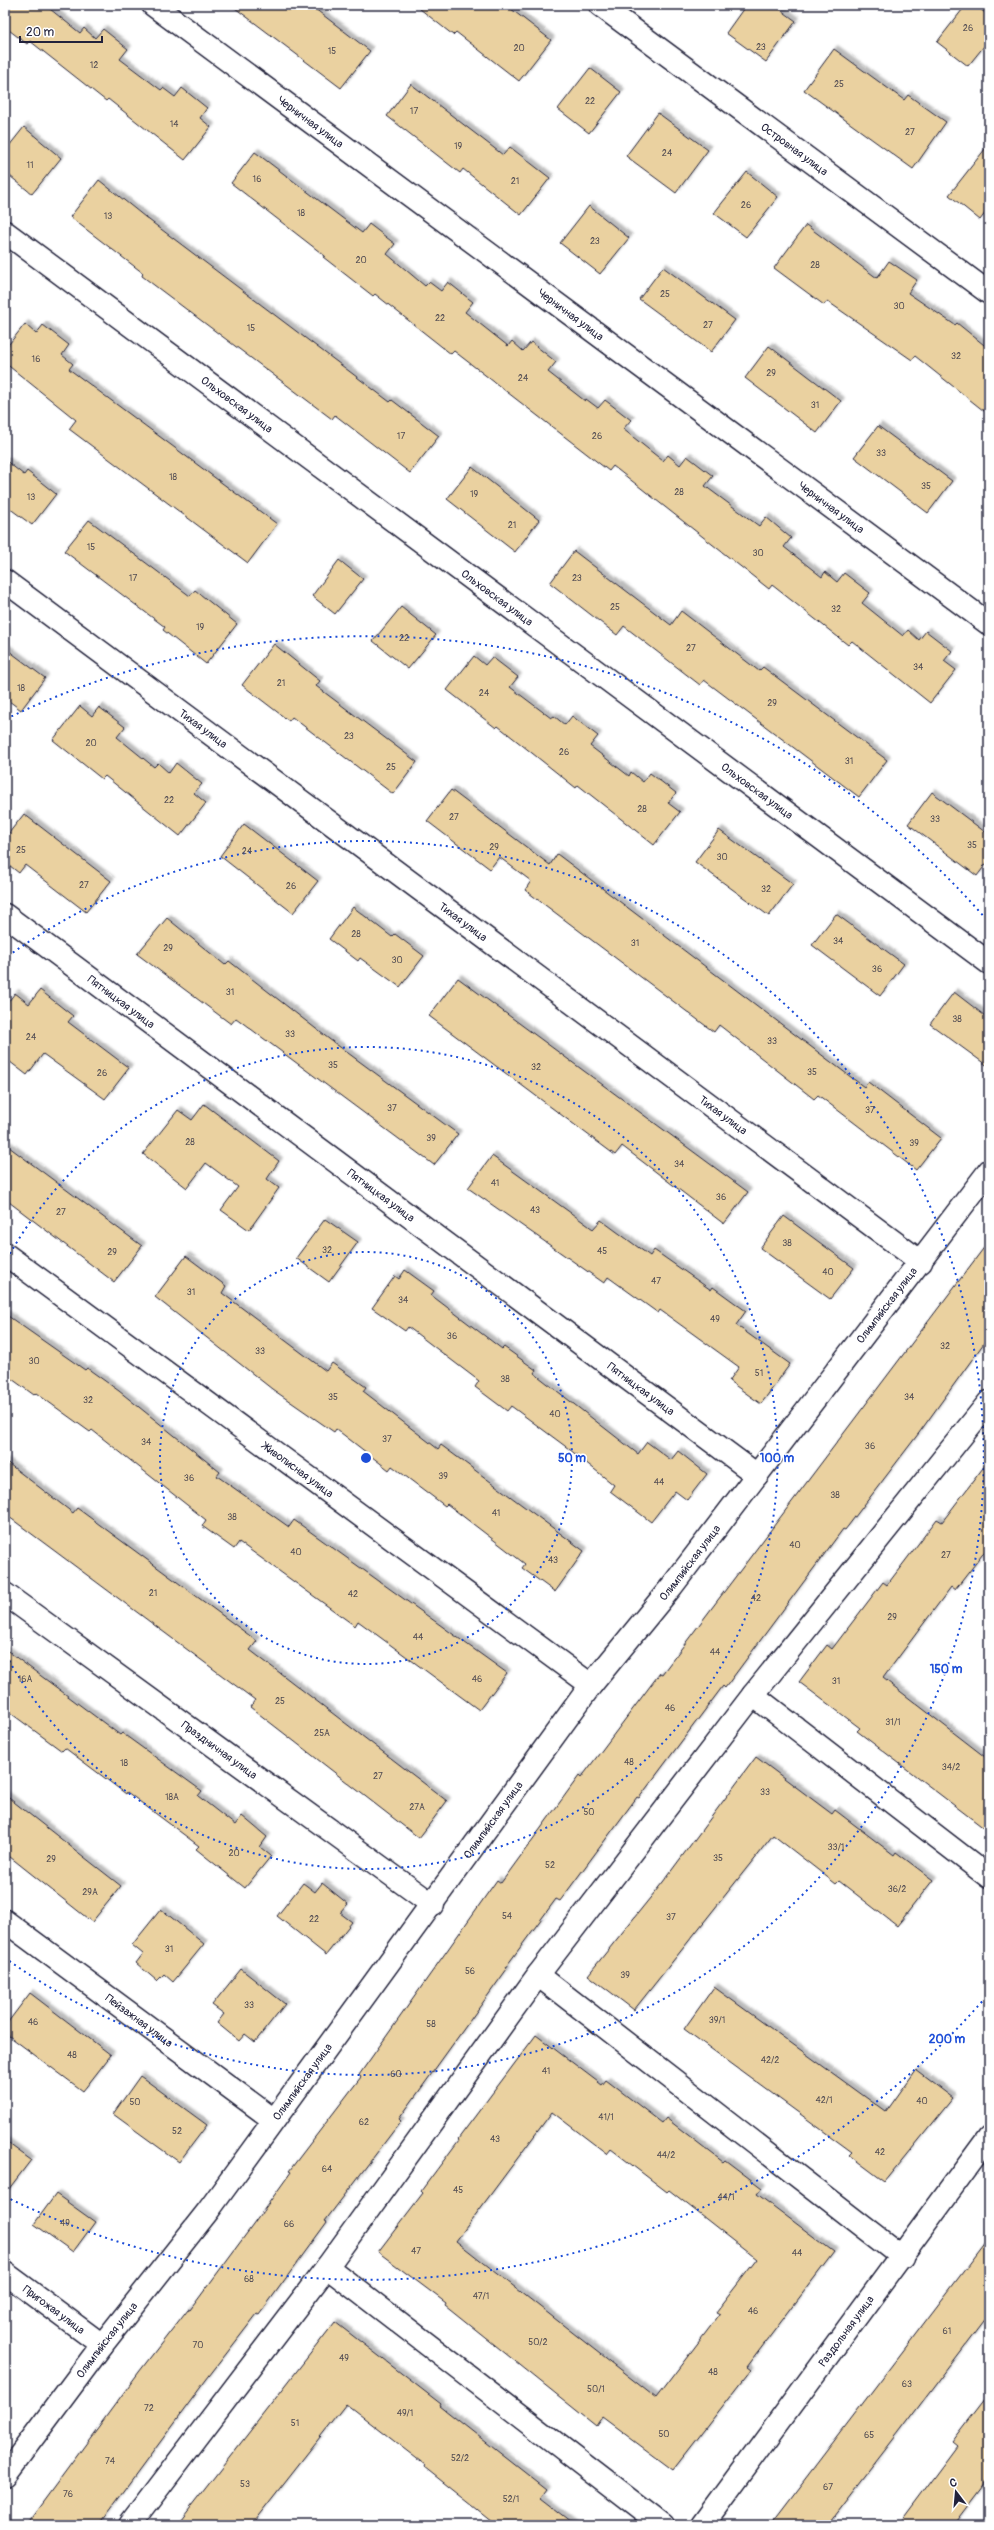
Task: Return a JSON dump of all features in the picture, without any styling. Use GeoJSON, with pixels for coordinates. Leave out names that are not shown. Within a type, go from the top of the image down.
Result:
{"type":"FeatureCollection","features":[{"type":"Feature","properties":{"kind":"street","name":"Черничная улица"},"geometry":{"type":"LineString","coordinates":[[154,5],[989,624]]}},
{"type":"Feature","properties":{"kind":"street","name":"Островная улица"},"geometry":{"type":"LineString","coordinates":[[600,5],[989,293]]}},
{"type":"Feature","properties":{"kind":"street","name":"Ольховская улица"},"geometry":{"type":"LineString","coordinates":[[5,232],[989,963]]}},
{"type":"Feature","properties":{"kind":"street","name":"Тихая улица"},"geometry":{"type":"LineString","coordinates":[[5,581],[921,1262]]}},
{"type":"Feature","properties":{"kind":"street","name":"Пятницкая улица"},"geometry":{"type":"LineString","coordinates":[[5,915],[757,1475]]}},
{"type":"Feature","properties":{"kind":"street","name":"Олимпийская улица"},"geometry":{"type":"LineString","coordinates":[[5,2475],[102,2345],[208,2211],[433,1906],[591,1685],[672,1586],[921,1262],[989,1171]]}},
{"type":"Feature","properties":{"kind":"street","name":"Живописная улица"},"geometry":{"type":"LineString","coordinates":[[5,1254],[591,1685]]}},
{"type":"Feature","properties":{"kind":"street"},"geometry":{"type":"LineString","coordinates":[[130,2525],[327,2268],[538,1975],[753,1695],[987,1408]]}},
{"type":"Feature","properties":{"kind":"street","name":"Праздничная улица"},"geometry":{"type":"LineString","coordinates":[[5,1594],[433,1906]]}},
{"type":"Feature","properties":{"kind":"street"},"geometry":{"type":"LineString","coordinates":[[753,1695],[989,1877]]}},
{"type":"Feature","properties":{"kind":"street","name":"Пейзажная улица"},"geometry":{"type":"LineString","coordinates":[[5,1920],[274,2120]]}},
{"type":"Feature","properties":{"kind":"street"},"geometry":{"type":"LineString","coordinates":[[538,1975],[902,2257]]}},
{"type":"Feature","properties":{"kind":"street","name":"Раздольная улица"},"geometry":{"type":"LineString","coordinates":[[703,2525],[989,2137]]}},
{"type":"Feature","properties":{"kind":"street"},"geometry":{"type":"LineString","coordinates":[[327,2268],[662,2525]]}},
{"type":"Feature","properties":{"kind":"street","name":"Пригожая улица"},"geometry":{"type":"LineString","coordinates":[[5,2273],[102,2345]]}},
{"type":"Feature","properties":{"kind":"building"},"geometry":{"type":"Polygon","coordinates":[[[5,5],[45,5],[80,33],[84,28],[95,38],[103,29],[128,49],[120,59],[161,90],[163,88],[175,97],[182,88],[207,108],[200,118],[211,127],[185,160],[108,99],[106,101],[30,41],[27,44],[5,27],[5,5]]]}},
{"type":"Feature","properties":{"kind":"building"},"geometry":{"type":"Polygon","coordinates":[[[231,5],[310,5],[370,51],[341,88],[231,5]]]}},
{"type":"Feature","properties":{"kind":"building"},"geometry":{"type":"Polygon","coordinates":[[[415,5],[506,5],[551,40],[519,81],[456,32],[453,35],[415,5]]]}},
{"type":"Feature","properties":{"kind":"building"},"geometry":{"type":"Polygon","coordinates":[[[746,5],[774,5],[796,21],[766,62],[726,33],[746,5]]]}},
{"type":"Feature","properties":{"kind":"building"},"geometry":{"type":"Polygon","coordinates":[[[966,5],[975,5],[989,16],[989,40],[968,66],[937,42],[966,5]]]}},
{"type":"Feature","properties":{"kind":"building"},"geometry":{"type":"Polygon","coordinates":[[[834,49],[904,100],[908,95],[946,122],[913,169],[804,90],[834,49]]]}},
{"type":"Feature","properties":{"kind":"building"},"geometry":{"type":"Polygon","coordinates":[[[590,68],[621,92],[589,133],[558,109],[590,68]]]}},
{"type":"Feature","properties":{"kind":"building"},"geometry":{"type":"Polygon","coordinates":[[[411,84],[503,155],[510,147],[550,178],[521,215],[463,169],[460,173],[387,116],[411,84]]]}},
{"type":"Feature","properties":{"kind":"building"},"geometry":{"type":"Polygon","coordinates":[[[658,113],[708,150],[676,193],[626,156],[658,113]]]}},
{"type":"Feature","properties":{"kind":"building"},"geometry":{"type":"Polygon","coordinates":[[[24,127],[61,158],[32,194],[5,172],[5,151],[24,127]]]}},
{"type":"Feature","properties":{"kind":"building"},"geometry":{"type":"Polygon","coordinates":[[[989,144],[989,208],[980,220],[949,195],[989,144]]]}},
{"type":"Feature","properties":{"kind":"building"},"geometry":{"type":"Polygon","coordinates":[[[255,152],[362,233],[369,224],[395,244],[387,254],[425,286],[429,282],[441,291],[448,282],[473,302],[465,312],[508,346],[512,341],[523,351],[531,342],[556,362],[548,372],[585,401],[586,399],[598,408],[605,400],[631,420],[623,429],[663,461],[668,455],[680,465],[687,456],[713,476],[705,486],[759,526],[766,517],[791,538],[784,547],[822,577],[825,572],[837,582],[844,573],[870,593],[862,603],[903,636],[908,630],[919,640],[926,631],[952,651],[944,661],[956,670],[930,703],[852,641],[848,645],[772,585],[769,589],[613,466],[609,471],[454,351],[451,354],[375,294],[373,296],[323,257],[325,256],[231,183],[255,152]]]}},
{"type":"Feature","properties":{"kind":"building"},"geometry":{"type":"Polygon","coordinates":[[[747,172],[778,197],[746,237],[714,213],[747,172]]]}},
{"type":"Feature","properties":{"kind":"building"},"geometry":{"type":"Polygon","coordinates":[[[99,180],[145,217],[390,402],[392,400],[439,436],[410,473],[335,415],[332,419],[142,276],[143,273],[70,217],[99,180]]]}},
{"type":"Feature","properties":{"kind":"building"},"geometry":{"type":"Polygon","coordinates":[[[589,206],[629,238],[600,274],[560,243],[589,206]]]}},
{"type":"Feature","properties":{"kind":"building"},"geometry":{"type":"Polygon","coordinates":[[[806,225],[877,278],[889,261],[917,280],[908,293],[955,325],[957,323],[989,349],[989,415],[915,356],[912,360],[827,301],[824,305],[774,268],[806,225]]]}},
{"type":"Feature","properties":{"kind":"building"},"geometry":{"type":"Polygon","coordinates":[[[663,267],[735,320],[711,352],[639,299],[663,267]]]}},
{"type":"Feature","properties":{"kind":"building"},"geometry":{"type":"Polygon","coordinates":[[[25,324],[36,334],[43,325],[69,345],[62,355],[73,364],[69,369],[277,524],[248,563],[69,429],[76,420],[5,363],[5,349],[25,324]]]}},
{"type":"Feature","properties":{"kind":"building"},"geometry":{"type":"Polygon","coordinates":[[[769,346],[841,401],[817,433],[745,378],[769,346]]]}},
{"type":"Feature","properties":{"kind":"building"},"geometry":{"type":"Polygon","coordinates":[[[878,426],[952,481],[928,513],[854,457],[878,426]]]}},
{"type":"Feature","properties":{"kind":"building"},"geometry":{"type":"Polygon","coordinates":[[[5,460],[24,475],[27,471],[56,494],[32,525],[5,505],[5,460]]]}},
{"type":"Feature","properties":{"kind":"building"},"geometry":{"type":"Polygon","coordinates":[[[472,467],[539,520],[515,552],[447,499],[472,467]]]}},
{"type":"Feature","properties":{"kind":"building"},"geometry":{"type":"Polygon","coordinates":[[[89,520],[190,596],[195,590],[237,624],[206,664],[163,630],[165,627],[64,551],[89,520]]]}},
{"type":"Feature","properties":{"kind":"building"},"geometry":{"type":"Polygon","coordinates":[[[574,551],[671,625],[681,611],[759,671],[763,667],[887,760],[859,797],[704,680],[700,685],[624,626],[617,635],[550,583],[574,551]]]}},
{"type":"Feature","properties":{"kind":"building"},"geometry":{"type":"Polygon","coordinates":[[[339,560],[363,579],[335,614],[312,596],[339,560]]]}},
{"type":"Feature","properties":{"kind":"building"},"geometry":{"type":"Polygon","coordinates":[[[401,607],[436,635],[408,669],[373,641],[401,607]]]}},
{"type":"Feature","properties":{"kind":"building"},"geometry":{"type":"Polygon","coordinates":[[[274,644],[320,681],[316,686],[417,762],[393,794],[292,717],[289,721],[242,685],[274,644]]]}},
{"type":"Feature","properties":{"kind":"building"},"geometry":{"type":"Polygon","coordinates":[[[5,648],[45,678],[21,710],[5,698],[5,648]]]}},
{"type":"Feature","properties":{"kind":"building"},"geometry":{"type":"Polygon","coordinates":[[[474,656],[485,665],[492,657],[518,677],[510,687],[551,718],[554,716],[565,725],[572,716],[598,736],[590,746],[629,776],[631,772],[643,782],[650,773],[676,793],[668,803],[680,812],[654,845],[578,785],[576,788],[498,726],[496,728],[447,690],[474,656]]]}},
{"type":"Feature","properties":{"kind":"building"},"geometry":{"type":"Polygon","coordinates":[[[80,706],[92,716],[99,707],[125,727],[117,737],[154,767],[158,763],[169,773],[176,763],[202,784],[194,793],[206,803],[180,836],[105,776],[102,779],[53,740],[80,706]]]}},
{"type":"Feature","properties":{"kind":"building"},"geometry":{"type":"Polygon","coordinates":[[[451,790],[550,865],[557,854],[864,1087],[868,1082],[941,1138],[916,1170],[818,1095],[814,1099],[719,1025],[714,1032],[525,890],[531,881],[499,857],[490,869],[427,821],[451,790]]]}},
{"type":"Feature","properties":{"kind":"building"},"geometry":{"type":"Polygon","coordinates":[[[932,792],[989,835],[989,860],[977,876],[908,824],[932,792]]]}},
{"type":"Feature","properties":{"kind":"building"},"geometry":{"type":"Polygon","coordinates":[[[24,814],[111,881],[86,912],[25,865],[19,873],[5,862],[5,838],[24,814]]]}},
{"type":"Feature","properties":{"kind":"building"},"geometry":{"type":"Polygon","coordinates":[[[244,824],[318,881],[293,913],[220,856],[244,824]]]}},
{"type":"Feature","properties":{"kind":"building"},"geometry":{"type":"Polygon","coordinates":[[[719,830],[793,884],[769,916],[695,862],[719,830]]]}},
{"type":"Feature","properties":{"kind":"building"},"geometry":{"type":"Polygon","coordinates":[[[353,907],[392,937],[395,934],[424,956],[400,987],[360,958],[358,961],[329,939],[353,907]]]}},
{"type":"Feature","properties":{"kind":"building"},"geometry":{"type":"Polygon","coordinates":[[[836,914],[904,964],[880,996],[812,945],[836,914]]]}},
{"type":"Feature","properties":{"kind":"building"},"geometry":{"type":"Polygon","coordinates":[[[167,918],[225,965],[229,961],[329,1039],[458,1134],[434,1165],[236,1018],[231,1024],[137,954],[167,918]]]}},
{"type":"Feature","properties":{"kind":"building"},"geometry":{"type":"Polygon","coordinates":[[[458,978],[748,1192],[724,1224],[622,1146],[615,1155],[429,1016],[458,978]]]}},
{"type":"Feature","properties":{"kind":"building"},"geometry":{"type":"Polygon","coordinates":[[[40,990],[73,1016],[68,1022],[129,1068],[105,1099],[43,1054],[27,1075],[5,1058],[5,1006],[15,993],[29,1004],[40,990]]]}},
{"type":"Feature","properties":{"kind":"building"},"geometry":{"type":"Polygon","coordinates":[[[954,992],[989,1019],[989,1067],[930,1024],[954,992]]]}},
{"type":"Feature","properties":{"kind":"building"},"geometry":{"type":"Polygon","coordinates":[[[204,1104],[279,1161],[267,1179],[279,1188],[249,1230],[221,1210],[238,1187],[206,1163],[187,1188],[143,1154],[178,1110],[192,1120],[204,1104]]]}},
{"type":"Feature","properties":{"kind":"building"},"geometry":{"type":"Polygon","coordinates":[[[5,1144],[142,1246],[114,1282],[5,1199],[5,1144]]]}},
{"type":"Feature","properties":{"kind":"building"},"geometry":{"type":"Polygon","coordinates":[[[492,1156],[593,1229],[601,1220],[650,1256],[654,1250],[711,1290],[713,1287],[746,1311],[736,1325],[790,1364],[761,1404],[729,1381],[739,1367],[660,1310],[658,1313],[608,1277],[604,1283],[468,1188],[492,1156]]]}},
{"type":"Feature","properties":{"kind":"building"},"geometry":{"type":"Polygon","coordinates":[[[784,1216],[854,1268],[830,1299],[760,1248],[784,1216]]]}},
{"type":"Feature","properties":{"kind":"building"},"geometry":{"type":"Polygon","coordinates":[[[325,1219],[358,1242],[329,1282],[296,1258],[325,1219]]]}},
{"type":"Feature","properties":{"kind":"building"},"geometry":{"type":"Polygon","coordinates":[[[989,1241],[989,1336],[919,1433],[845,1530],[843,1529],[725,1688],[723,1686],[639,1798],[637,1797],[560,1901],[556,1899],[505,1968],[507,1969],[399,2119],[401,2121],[325,2221],[327,2222],[259,2315],[257,2314],[206,2380],[99,2525],[26,2525],[139,2372],[188,2309],[190,2310],[253,2225],[291,2172],[289,2171],[361,2077],[359,2075],[497,1880],[501,1883],[579,1776],[581,1778],[660,1673],[662,1674],[989,1241]]]}},
{"type":"Feature","properties":{"kind":"building"},"geometry":{"type":"Polygon","coordinates":[[[186,1256],[226,1286],[222,1293],[326,1371],[332,1363],[366,1387],[363,1391],[438,1449],[441,1445],[584,1551],[555,1592],[522,1568],[525,1564],[447,1504],[445,1506],[392,1466],[389,1470],[336,1429],[334,1432],[272,1389],[155,1297],[186,1256]]]}},
{"type":"Feature","properties":{"kind":"building"},"geometry":{"type":"Polygon","coordinates":[[[405,1270],[434,1291],[431,1295],[502,1349],[504,1347],[536,1370],[534,1373],[638,1454],[647,1442],[671,1460],[678,1451],[707,1474],[687,1500],[675,1491],[651,1522],[610,1491],[614,1485],[569,1449],[511,1406],[507,1411],[475,1387],[479,1381],[408,1327],[405,1331],[372,1308],[395,1276],[399,1279],[405,1270]]]}},
{"type":"Feature","properties":{"kind":"building"},"geometry":{"type":"Polygon","coordinates":[[[5,1314],[85,1370],[87,1368],[119,1391],[220,1472],[217,1476],[289,1527],[294,1520],[507,1673],[479,1710],[358,1621],[355,1626],[239,1542],[234,1549],[202,1526],[206,1520],[92,1430],[90,1432],[36,1393],[34,1395],[5,1374],[5,1314]]]}},
{"type":"Feature","properties":{"kind":"building"},"geometry":{"type":"Polygon","coordinates":[[[989,1460],[989,1546],[955,1590],[951,1587],[883,1678],[989,1760],[989,1832],[857,1731],[860,1728],[799,1682],[827,1645],[832,1649],[883,1582],[887,1585],[937,1519],[942,1522],[989,1460]]]}},
{"type":"Feature","properties":{"kind":"building"},"geometry":{"type":"Polygon","coordinates":[[[5,1461],[73,1513],[77,1508],[257,1641],[250,1650],[447,1801],[419,1838],[250,1707],[255,1700],[5,1514],[5,1461]]]}},
{"type":"Feature","properties":{"kind":"building"},"geometry":{"type":"Polygon","coordinates":[[[5,1649],[120,1735],[122,1733],[202,1791],[198,1796],[235,1825],[242,1816],[267,1837],[260,1847],[271,1856],[245,1888],[196,1849],[199,1846],[127,1792],[126,1794],[65,1748],[62,1751],[5,1709],[5,1649]]]}},
{"type":"Feature","properties":{"kind":"building"},"geometry":{"type":"Polygon","coordinates":[[[756,1757],[832,1814],[835,1810],[894,1855],[896,1852],[933,1880],[897,1926],[839,1881],[836,1884],[773,1835],[634,2010],[588,1975],[663,1882],[756,1757]]]}},
{"type":"Feature","properties":{"kind":"building"},"geometry":{"type":"Polygon","coordinates":[[[5,1795],[121,1886],[92,1922],[5,1853],[5,1795]]]}},
{"type":"Feature","properties":{"kind":"building"},"geometry":{"type":"Polygon","coordinates":[[[303,1883],[315,1892],[322,1883],[348,1904],[340,1913],[352,1922],[326,1955],[277,1916],[303,1883]]]}},
{"type":"Feature","properties":{"kind":"building"},"geometry":{"type":"Polygon","coordinates":[[[161,1909],[204,1944],[173,1982],[164,1974],[157,1981],[136,1963],[143,1954],[132,1945],[161,1909]]]}},
{"type":"Feature","properties":{"kind":"building"},"geometry":{"type":"Polygon","coordinates":[[[241,1969],[285,2004],[255,2042],[245,2034],[239,2041],[217,2023],[224,2014],[212,2005],[241,1969]]]}},
{"type":"Feature","properties":{"kind":"building"},"geometry":{"type":"Polygon","coordinates":[[[714,1987],[886,2112],[916,2070],[953,2098],[885,2182],[849,2155],[852,2152],[684,2029],[714,1987]]]}},
{"type":"Feature","properties":{"kind":"building"},"geometry":{"type":"Polygon","coordinates":[[[30,1993],[111,2055],[83,2091],[5,2033],[5,2026],[30,1993]]]}},
{"type":"Feature","properties":{"kind":"building"},"geometry":{"type":"Polygon","coordinates":[[[536,2035],[602,2085],[606,2080],[662,2123],[666,2118],[723,2162],[725,2160],[762,2188],[757,2194],[834,2252],[746,2368],[750,2371],[673,2470],[602,2417],[596,2426],[445,2305],[446,2303],[378,2252],[423,2193],[421,2191],[459,2140],[458,2139],[536,2035]],[[552,2112],[456,2241],[656,2398],[720,2314],[716,2312],[757,2259],[669,2190],[667,2192],[611,2149],[607,2154],[552,2112]]]}},
{"type":"Feature","properties":{"kind":"building"},"geometry":{"type":"Polygon","coordinates":[[[140,2076],[207,2125],[179,2162],[113,2114],[140,2076]]]}},
{"type":"Feature","properties":{"kind":"building"},"geometry":{"type":"Polygon","coordinates":[[[5,2141],[31,2160],[5,2194],[5,2141]]]}},
{"type":"Feature","properties":{"kind":"building"},"geometry":{"type":"Polygon","coordinates":[[[56,2194],[95,2222],[73,2252],[34,2224],[56,2194]]]}},
{"type":"Feature","properties":{"kind":"building"},"geometry":{"type":"Polygon","coordinates":[[[989,2238],[989,2314],[899,2433],[828,2525],[770,2525],[989,2238]]]}},
{"type":"Feature","properties":{"kind":"building"},"geometry":{"type":"Polygon","coordinates":[[[335,2322],[441,2404],[440,2406],[547,2490],[541,2498],[576,2525],[497,2525],[424,2467],[425,2465],[346,2404],[251,2525],[177,2525],[335,2322]]]}},
{"type":"Feature","properties":{"kind":"building"},"geometry":{"type":"Polygon","coordinates":[[[989,2394],[989,2479],[954,2525],[898,2525],[957,2446],[952,2442],[989,2394]]]}}]}
